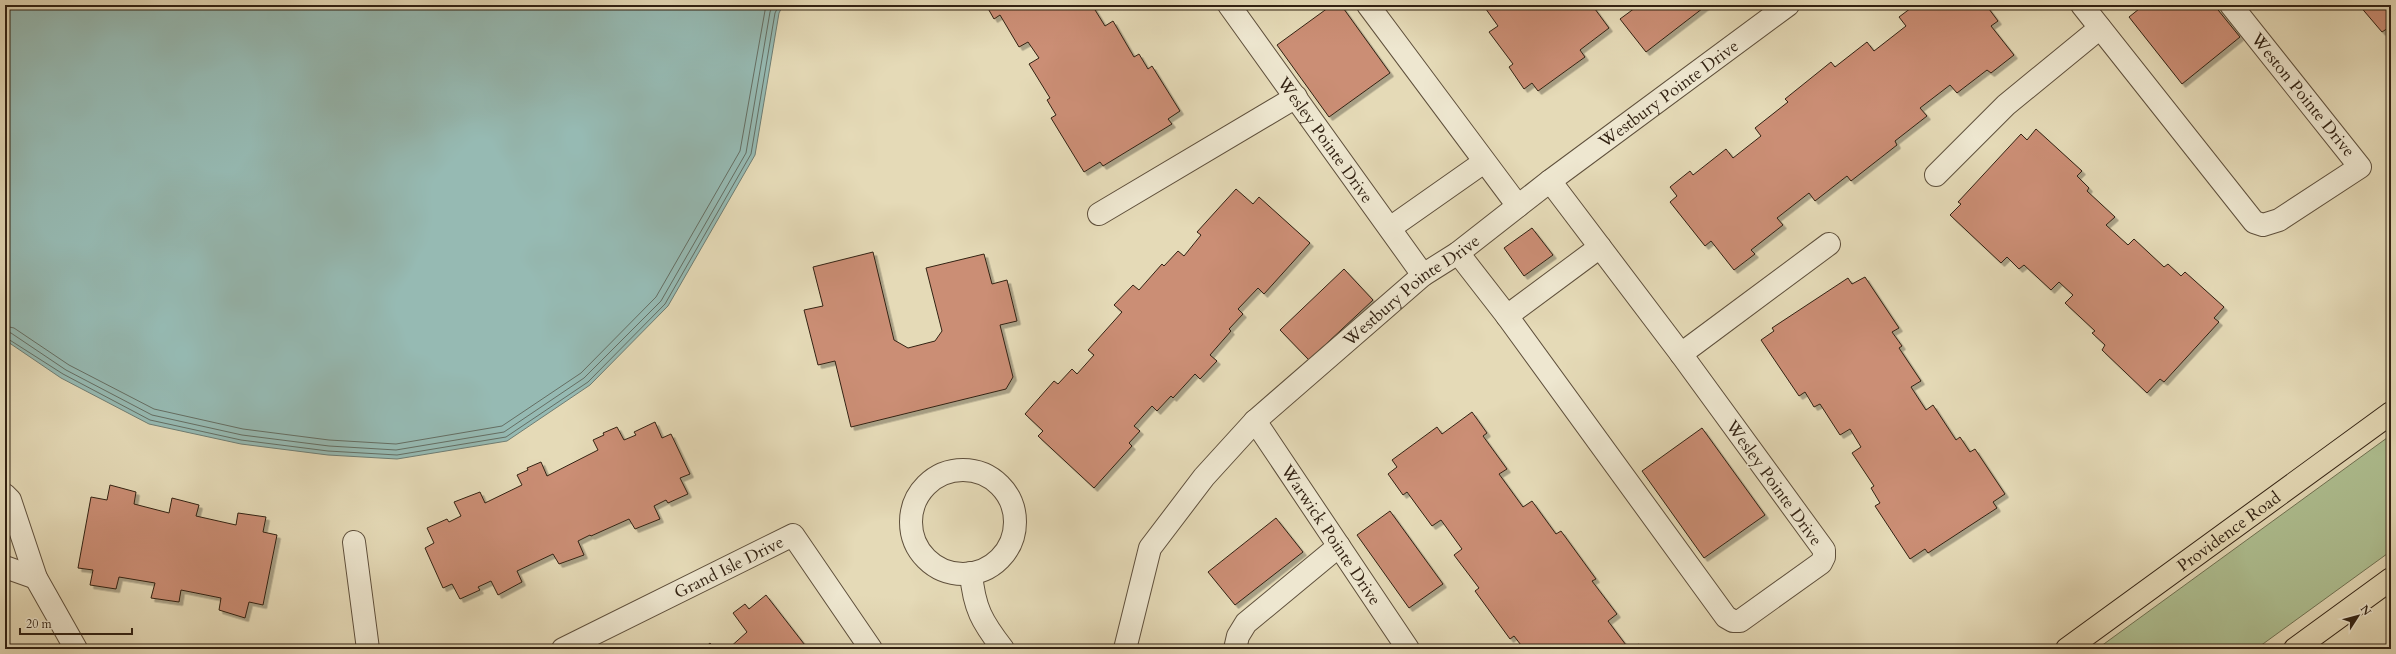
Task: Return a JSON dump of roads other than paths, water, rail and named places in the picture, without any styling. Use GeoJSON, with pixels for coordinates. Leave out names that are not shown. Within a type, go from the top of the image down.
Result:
{"type":"FeatureCollection","features":[{"type":"Feature","properties":{"kind":"main road","name":"Providence Road"},"geometry":{"type":"LineString","coordinates":[[2067,649],[2391,413]]}},
{"type":"Feature","properties":{"kind":"main road"},"geometry":{"type":"LineString","coordinates":[[2295,649],[2391,579]]}},
{"type":"Feature","properties":{"kind":"street","name":"Wesley Pointe Drive"},"geometry":{"type":"LineString","coordinates":[[1229,5],[1423,275]]}},
{"type":"Feature","properties":{"kind":"street"},"geometry":{"type":"LineString","coordinates":[[1368,5],[1518,206]]}},
{"type":"Feature","properties":{"kind":"street","name":"Westbury Pointe Drive"},"geometry":{"type":"LineString","coordinates":[[1125,649],[1150,548],[1204,477],[1255,421],[1423,275],[1458,253],[1550,181],[1788,5]]}},
{"type":"Feature","properties":{"kind":"street"},"geometry":{"type":"LineString","coordinates":[[1936,175],[2006,105],[2100,28],[2082,5]]}},
{"type":"Feature","properties":{"kind":"street","name":"Weston Pointe Drive"},"geometry":{"type":"LineString","coordinates":[[2100,28],[2254,222],[2263,225],[2278,220],[2360,167],[2231,5]]}},
{"type":"Feature","properties":{"kind":"street"},"geometry":{"type":"LineString","coordinates":[[1099,214],[1296,97]]}},
{"type":"Feature","properties":{"kind":"street"},"geometry":{"type":"LineString","coordinates":[[1390,228],[1484,162]]}},
{"type":"Feature","properties":{"kind":"street","name":"Wesley Pointe Drive"},"geometry":{"type":"LineString","coordinates":[[1458,253],[1507,316],[1726,617],[1733,621],[1740,621],[1821,563],[1824,557],[1824,550],[1681,354],[1550,181]]}},
{"type":"Feature","properties":{"kind":"street"},"geometry":{"type":"LineString","coordinates":[[1681,354],[1829,244]]}},
{"type":"Feature","properties":{"kind":"street"},"geometry":{"type":"LineString","coordinates":[[1507,316],[1600,247]]}},
{"type":"Feature","properties":{"kind":"street","name":"Warwick Pointe Drive"},"geometry":{"type":"LineString","coordinates":[[1255,421],[1408,649]]}},
{"type":"Feature","properties":{"kind":"street"},"geometry":{"type":"LineString","coordinates":[[958,469],[977,471],[993,478],[1006,490],[1014,507],[1014,530],[1012,542],[1002,557],[988,568],[971,573],[954,573],[938,568],[929,561],[915,544],[911,528],[912,511],[918,495],[925,486],[942,473],[958,469]]}},
{"type":"Feature","properties":{"kind":"street"},"geometry":{"type":"LineString","coordinates":[[5,495],[10,500],[36,578],[76,649]]}},
{"type":"Feature","properties":{"kind":"street","name":"Grand Isle Drive"},"geometry":{"type":"LineString","coordinates":[[563,649],[793,535],[871,649]]}},
{"type":"Feature","properties":{"kind":"street"},"geometry":{"type":"LineString","coordinates":[[354,542],[368,649]]}},
{"type":"Feature","properties":{"kind":"street"},"geometry":{"type":"LineString","coordinates":[[1235,649],[1238,636],[1246,623],[1339,546]]}},
{"type":"Feature","properties":{"kind":"street"},"geometry":{"type":"LineString","coordinates":[[5,567],[36,578]]}},
{"type":"Feature","properties":{"kind":"street"},"geometry":{"type":"LineString","coordinates":[[971,573],[974,598],[979,612],[985,626],[1003,649]]}},
{"type":"Feature","properties":{"kind":"water"},"geometry":{"type":"Polygon","coordinates":[[[5,5],[783,5],[779,13],[755,155],[668,306],[590,385],[507,441],[397,459],[328,455],[241,444],[149,424],[61,378],[5,340],[5,5]]]}}]}
